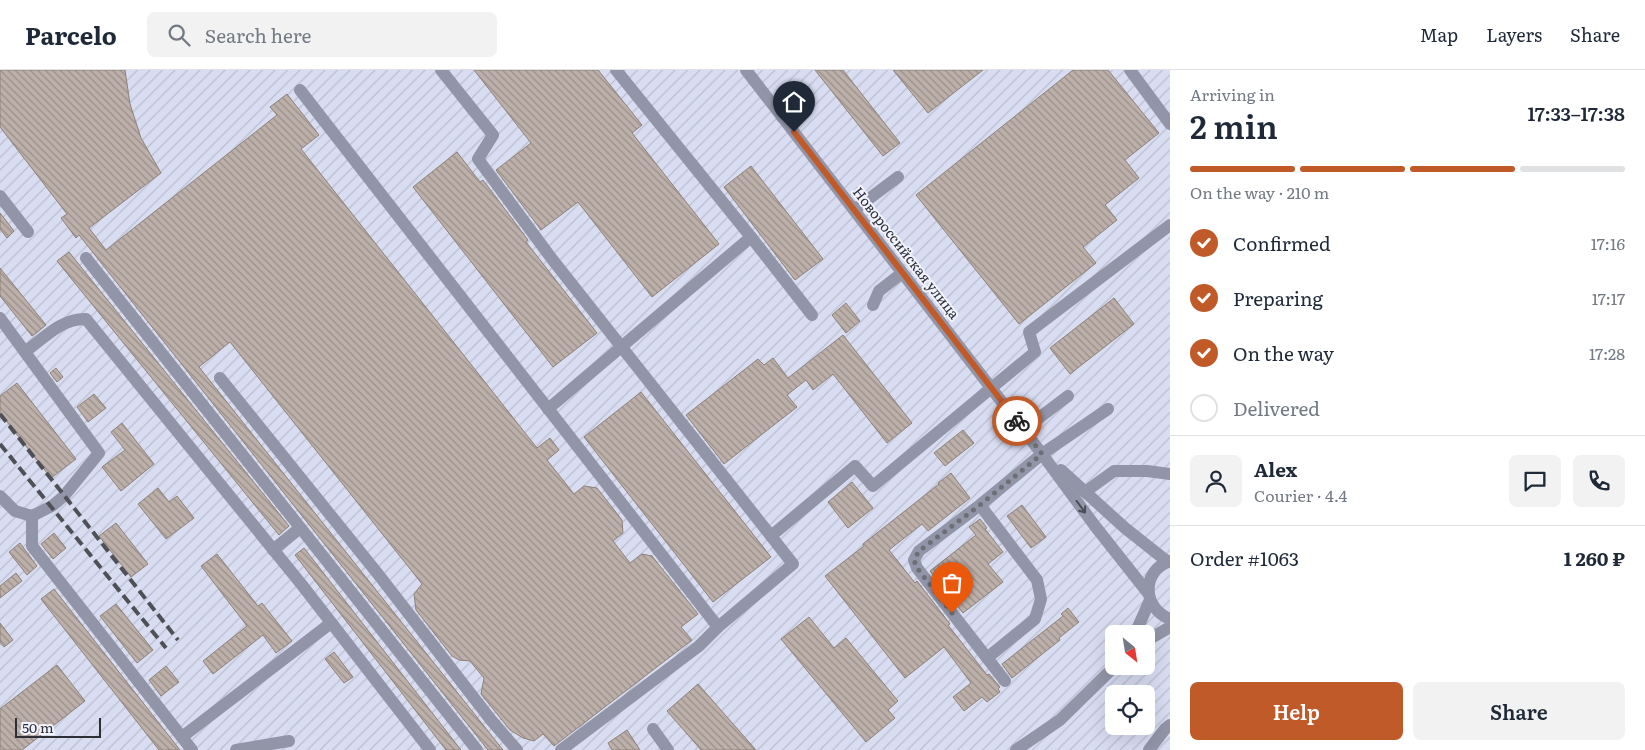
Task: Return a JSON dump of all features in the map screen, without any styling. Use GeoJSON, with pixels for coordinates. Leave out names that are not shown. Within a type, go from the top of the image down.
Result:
{"type":"FeatureCollection","features":[{"type":"Feature","properties":{"kind":"street"},"geometry":{"type":"LineString","coordinates":[[441,70],[493,135],[478,159],[552,259],[793,564],[718,627],[699,646],[561,750]]}},
{"type":"Feature","properties":{"kind":"street"},"geometry":{"type":"LineString","coordinates":[[616,70],[812,315]]}},
{"type":"Feature","properties":{"kind":"street","name":"Новороссийская улица"},"geometry":{"type":"LineString","coordinates":[[746,70],[1042,454]]}},
{"type":"Feature","properties":{"kind":"street"},"geometry":{"type":"LineString","coordinates":[[1130,70],[1170,124]]}},
{"type":"Feature","properties":{"kind":"street"},"geometry":{"type":"LineString","coordinates":[[300,90],[718,627]]}},
{"type":"Feature","properties":{"kind":"street"},"geometry":{"type":"LineString","coordinates":[[782,117],[804,98]]}},
{"type":"Feature","properties":{"kind":"street"},"geometry":{"type":"LineString","coordinates":[[854,210],[898,177]]}},
{"type":"Feature","properties":{"kind":"street"},"geometry":{"type":"LineString","coordinates":[[0,196],[28,232]]}},
{"type":"Feature","properties":{"kind":"street"},"geometry":{"type":"LineString","coordinates":[[771,536],[855,466],[873,486],[1035,352],[1029,332],[1170,225]]}},
{"type":"Feature","properties":{"kind":"street"},"geometry":{"type":"LineString","coordinates":[[548,409],[751,237]]}},
{"type":"Feature","properties":{"kind":"street"},"geometry":{"type":"LineString","coordinates":[[86,258],[477,750]]}},
{"type":"Feature","properties":{"kind":"street"},"geometry":{"type":"LineString","coordinates":[[873,305],[880,291],[902,273]]}},
{"type":"Feature","properties":{"kind":"street"},"geometry":{"type":"LineString","coordinates":[[0,318],[99,453],[64,496],[52,506],[32,516],[15,511],[0,496]]}},
{"type":"Feature","properties":{"kind":"street"},"geometry":{"type":"LineString","coordinates":[[25,352],[66,322],[76,318],[86,319],[273,550],[430,750]]}},
{"type":"Feature","properties":{"kind":"street"},"geometry":{"type":"LineString","coordinates":[[220,378],[372,566],[516,750]]}},
{"type":"Feature","properties":{"kind":"street"},"geometry":{"type":"LineString","coordinates":[[1024,430],[1068,396]]}},
{"type":"Feature","properties":{"kind":"street"},"geometry":{"type":"LineString","coordinates":[[1005,681],[917,568],[914,560],[919,551],[980,505],[1042,454],[1108,409]]}},
{"type":"Feature","properties":{"kind":"street"},"geometry":{"type":"LineString","coordinates":[[1042,454],[1125,528],[1169,562],[1157,569],[1153,574],[1148,587],[1149,597],[1138,625]]}},
{"type":"Feature","properties":{"kind":"street"},"geometry":{"type":"LineString","coordinates":[[1042,454],[1149,597],[1157,611],[1170,618]]}},
{"type":"Feature","properties":{"kind":"street"},"geometry":{"type":"LineString","coordinates":[[1086,492],[1114,471],[1147,470],[1170,474]]}},
{"type":"Feature","properties":{"kind":"street"},"geometry":{"type":"LineString","coordinates":[[980,505],[1037,580],[1041,599],[1035,618],[987,658]]}},
{"type":"Feature","properties":{"kind":"street"},"geometry":{"type":"LineString","coordinates":[[32,516],[32,546],[192,750]]}},
{"type":"Feature","properties":{"kind":"street"},"geometry":{"type":"LineString","coordinates":[[273,550],[300,528]]}},
{"type":"Feature","properties":{"kind":"street"},"geometry":{"type":"LineString","coordinates":[[182,737],[331,623]]}},
{"type":"Feature","properties":{"kind":"street"},"geometry":{"type":"LineString","coordinates":[[1155,636],[1170,627]]}},
{"type":"Feature","properties":{"kind":"street"},"geometry":{"type":"LineString","coordinates":[[1016,750],[1060,720],[1106,675]]}},
{"type":"Feature","properties":{"kind":"street"},"geometry":{"type":"LineString","coordinates":[[1150,750],[1170,725]]}},
{"type":"Feature","properties":{"kind":"street"},"geometry":{"type":"LineString","coordinates":[[652,729],[668,750]]}},
{"type":"Feature","properties":{"kind":"street"},"geometry":{"type":"LineString","coordinates":[[236,750],[289,741]]}},
{"type":"Feature","properties":{"kind":"shaded area"},"geometry":{"type":"Polygon","coordinates":[[[0,70],[1170,70],[1170,750],[0,750],[0,70]]]}},
{"type":"Feature","properties":{"kind":"building"},"geometry":{"type":"Polygon","coordinates":[[[0,70],[125,70],[130,104],[141,138],[161,173],[89,228],[106,250],[277,115],[270,107],[287,94],[319,135],[301,149],[537,448],[550,438],[559,450],[547,460],[574,494],[584,486],[597,488],[622,520],[623,533],[613,541],[630,563],[642,554],[652,556],[698,614],[681,627],[692,640],[554,746],[543,734],[534,741],[523,738],[510,730],[481,694],[484,678],[470,661],[459,660],[452,656],[416,610],[414,594],[422,584],[230,342],[199,367],[503,750],[488,750],[79,235],[76,238],[61,218],[67,214],[0,127],[0,70]]]}},
{"type":"Feature","properties":{"kind":"building"},"geometry":{"type":"Polygon","coordinates":[[[474,70],[598,70],[642,125],[632,133],[719,244],[652,297],[578,202],[541,230],[496,170],[531,143],[474,70]]]}},
{"type":"Feature","properties":{"kind":"building"},"geometry":{"type":"Polygon","coordinates":[[[815,70],[843,70],[900,143],[883,156],[815,70]]]}},
{"type":"Feature","properties":{"kind":"building"},"geometry":{"type":"Polygon","coordinates":[[[893,70],[983,70],[928,113],[893,70]]]}},
{"type":"Feature","properties":{"kind":"building"},"geometry":{"type":"Polygon","coordinates":[[[1073,70],[1108,70],[1159,133],[1125,160],[1139,178],[1105,205],[1117,220],[1083,247],[1096,263],[1019,324],[916,195],[1073,70]]]}},
{"type":"Feature","properties":{"kind":"building"},"geometry":{"type":"Polygon","coordinates":[[[457,152],[480,182],[483,180],[528,240],[526,242],[597,333],[553,367],[413,187],[457,152]]]}},
{"type":"Feature","properties":{"kind":"building"},"geometry":{"type":"Polygon","coordinates":[[[751,166],[823,259],[795,280],[724,187],[751,166]]]}},
{"type":"Feature","properties":{"kind":"building"},"geometry":{"type":"Polygon","coordinates":[[[0,213],[14,231],[7,238],[0,229],[0,213]]]}},
{"type":"Feature","properties":{"kind":"building"},"geometry":{"type":"Polygon","coordinates":[[[69,252],[289,526],[279,535],[57,261],[69,252]]]}},
{"type":"Feature","properties":{"kind":"building"},"geometry":{"type":"Polygon","coordinates":[[[0,268],[46,325],[32,336],[0,296],[0,268]]]}},
{"type":"Feature","properties":{"kind":"building"},"geometry":{"type":"Polygon","coordinates":[[[1114,298],[1134,324],[1070,374],[1050,348],[1114,298]]]}},
{"type":"Feature","properties":{"kind":"building"},"geometry":{"type":"Polygon","coordinates":[[[846,303],[860,321],[846,333],[832,315],[846,303]]]}},
{"type":"Feature","properties":{"kind":"building"},"geometry":{"type":"Polygon","coordinates":[[[843,335],[912,423],[887,443],[833,374],[813,390],[806,380],[787,395],[797,407],[724,464],[686,415],[758,359],[764,365],[773,358],[788,378],[843,335]]]}},
{"type":"Feature","properties":{"kind":"building"},"geometry":{"type":"Polygon","coordinates":[[[56,368],[63,377],[57,382],[50,373],[56,368]]]}},
{"type":"Feature","properties":{"kind":"building"},"geometry":{"type":"Polygon","coordinates":[[[17,383],[76,459],[51,478],[0,413],[0,396],[17,383]]]}},
{"type":"Feature","properties":{"kind":"building"},"geometry":{"type":"Polygon","coordinates":[[[641,392],[771,557],[713,602],[584,437],[641,392]]]}},
{"type":"Feature","properties":{"kind":"building"},"geometry":{"type":"Polygon","coordinates":[[[94,394],[106,408],[88,422],[77,407],[94,394]]]}},
{"type":"Feature","properties":{"kind":"building"},"geometry":{"type":"Polygon","coordinates":[[[122,423],[154,464],[121,491],[102,467],[125,450],[111,432],[122,423]]]}},
{"type":"Feature","properties":{"kind":"building"},"geometry":{"type":"Polygon","coordinates":[[[963,430],[974,443],[945,466],[934,453],[963,430]]]}},
{"type":"Feature","properties":{"kind":"building"},"geometry":{"type":"Polygon","coordinates":[[[951,473],[970,498],[928,531],[922,524],[889,550],[915,583],[917,581],[987,675],[989,674],[1000,687],[998,689],[1000,692],[987,702],[982,697],[964,711],[953,697],[971,683],[944,647],[905,678],[825,576],[951,473]]]}},
{"type":"Feature","properties":{"kind":"building"},"geometry":{"type":"Polygon","coordinates":[[[852,482],[873,508],[848,528],[828,502],[852,482]]]}},
{"type":"Feature","properties":{"kind":"building"},"geometry":{"type":"Polygon","coordinates":[[[158,488],[169,502],[177,496],[194,518],[166,539],[138,504],[158,488]]]}},
{"type":"Feature","properties":{"kind":"building"},"geometry":{"type":"Polygon","coordinates":[[[1022,505],[1046,537],[1031,548],[1007,516],[1022,505]]]}},
{"type":"Feature","properties":{"kind":"building"},"geometry":{"type":"Polygon","coordinates":[[[980,519],[987,528],[985,529],[1003,552],[988,564],[1003,582],[963,613],[930,571],[976,535],[969,527],[980,519]]]}},
{"type":"Feature","properties":{"kind":"building"},"geometry":{"type":"Polygon","coordinates":[[[116,523],[148,564],[131,577],[99,536],[116,523]]]}},
{"type":"Feature","properties":{"kind":"building"},"geometry":{"type":"Polygon","coordinates":[[[54,533],[66,548],[53,559],[41,544],[54,533]]]}},
{"type":"Feature","properties":{"kind":"building"},"geometry":{"type":"Polygon","coordinates":[[[20,543],[37,566],[27,575],[9,552],[20,543]]]}},
{"type":"Feature","properties":{"kind":"building"},"geometry":{"type":"Polygon","coordinates":[[[304,548],[461,750],[446,750],[295,555],[304,548]]]}},
{"type":"Feature","properties":{"kind":"building"},"geometry":{"type":"Polygon","coordinates":[[[217,554],[258,606],[262,603],[292,641],[276,653],[263,635],[213,674],[203,661],[247,626],[201,566],[217,554]]]}},
{"type":"Feature","properties":{"kind":"building"},"geometry":{"type":"Polygon","coordinates":[[[16,573],[22,581],[0,598],[0,586],[16,573]]]}},
{"type":"Feature","properties":{"kind":"building"},"geometry":{"type":"Polygon","coordinates":[[[54,589],[180,750],[159,750],[41,599],[54,589]]]}},
{"type":"Feature","properties":{"kind":"building"},"geometry":{"type":"Polygon","coordinates":[[[116,604],[153,650],[137,663],[100,616],[116,604]]]}},
{"type":"Feature","properties":{"kind":"building"},"geometry":{"type":"Polygon","coordinates":[[[1068,608],[1079,622],[1059,638],[1060,640],[1012,678],[1002,664],[1063,616],[1061,614],[1068,608]]]}},
{"type":"Feature","properties":{"kind":"building"},"geometry":{"type":"Polygon","coordinates":[[[809,617],[834,648],[846,638],[898,701],[888,710],[895,718],[866,742],[781,639],[809,617]]]}},
{"type":"Feature","properties":{"kind":"building"},"geometry":{"type":"Polygon","coordinates":[[[0,623],[13,640],[4,647],[0,642],[0,623]]]}},
{"type":"Feature","properties":{"kind":"building"},"geometry":{"type":"Polygon","coordinates":[[[334,652],[353,677],[344,683],[325,659],[334,652]]]}},
{"type":"Feature","properties":{"kind":"building"},"geometry":{"type":"Polygon","coordinates":[[[57,665],[85,701],[22,750],[0,750],[0,709],[57,665]]]}},
{"type":"Feature","properties":{"kind":"building"},"geometry":{"type":"Polygon","coordinates":[[[166,666],[179,682],[161,696],[149,680],[166,666]]]}},
{"type":"Feature","properties":{"kind":"building"},"geometry":{"type":"Polygon","coordinates":[[[698,684],[756,750],[701,750],[667,711],[698,684]]]}},
{"type":"Feature","properties":{"kind":"building"},"geometry":{"type":"Polygon","coordinates":[[[627,730],[640,750],[612,750],[608,743],[627,730]]]}},
{"type":"Feature","properties":{"kind":"railway"},"geometry":{"type":"LineString","coordinates":[[0,414],[178,640]]}},
{"type":"Feature","properties":{"kind":"railway"},"geometry":{"type":"LineString","coordinates":[[0,444],[166,648]]}},
{"type":"Feature","properties":{"kind":"way so far"},"geometry":{"type":"LineString","coordinates":[[952,613],[917,568],[914,560],[919,551],[980,505],[1042,454],[1017,421]]}},
{"type":"Feature","properties":{"kind":"route"},"geometry":{"type":"LineString","coordinates":[[794,132],[1017,421]]}}]}
